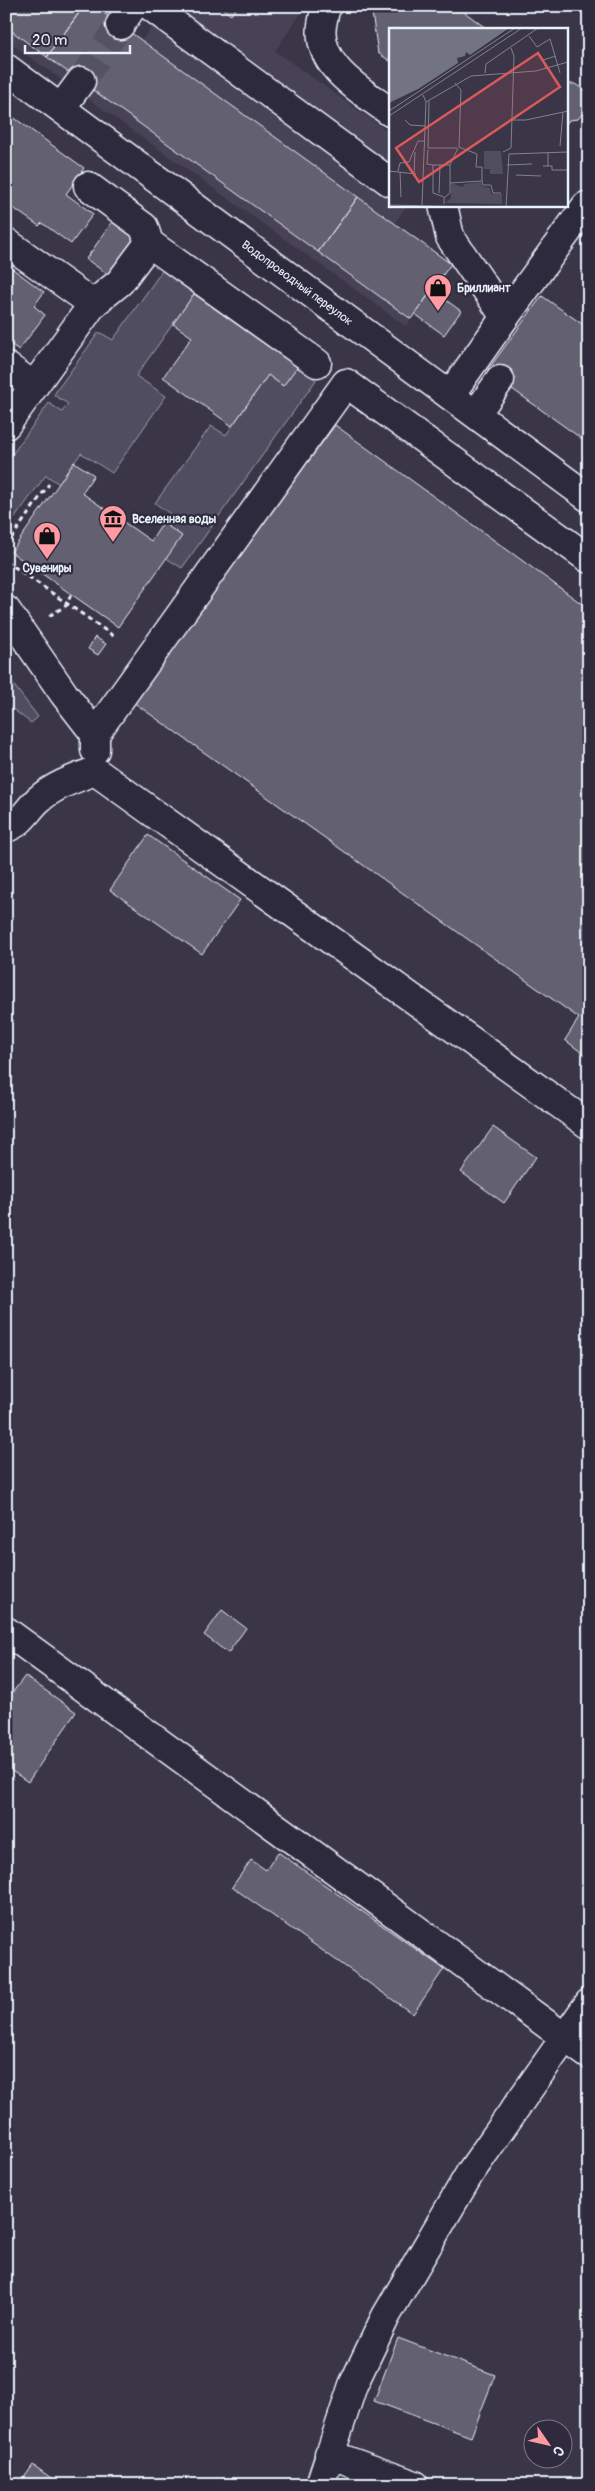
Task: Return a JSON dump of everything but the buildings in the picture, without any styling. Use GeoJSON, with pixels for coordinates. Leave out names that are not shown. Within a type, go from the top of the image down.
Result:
{"type":"FeatureCollection","features":[{"type":"Feature","properties":{"kind":"street"},"geometry":{"type":"LineString","coordinates":[[150,6],[389,181]]}},
{"type":"Feature","properties":{"kind":"street"},"geometry":{"type":"LineString","coordinates":[[327,6],[320,38],[332,64],[353,84],[389,111]]}},
{"type":"Feature","properties":{"kind":"street","name":"Водопроводный переулок"},"geometry":{"type":"LineString","coordinates":[[6,68],[589,498]]}},
{"type":"Feature","properties":{"kind":"street"},"geometry":{"type":"LineString","coordinates":[[61,108],[81,81]]}},
{"type":"Feature","properties":{"kind":"street"},"geometry":{"type":"LineString","coordinates":[[88,186],[144,227],[149,242],[317,363]]}},
{"type":"Feature","properties":{"kind":"street"},"geometry":{"type":"LineString","coordinates":[[443,206],[450,237],[506,318]]}},
{"type":"Feature","properties":{"kind":"street"},"geometry":{"type":"LineString","coordinates":[[450,395],[586,206]]}},
{"type":"Feature","properties":{"kind":"street"},"geometry":{"type":"LineString","coordinates":[[6,242],[92,304]]}},
{"type":"Feature","properties":{"kind":"street"},"geometry":{"type":"LineString","coordinates":[[6,425],[92,304],[120,282],[149,242]]}},
{"type":"Feature","properties":{"kind":"street"},"geometry":{"type":"LineString","coordinates":[[6,366],[34,386]]}},
{"type":"Feature","properties":{"kind":"street"},"geometry":{"type":"LineString","coordinates":[[476,414],[500,380]]}},
{"type":"Feature","properties":{"kind":"street"},"geometry":{"type":"LineString","coordinates":[[95,771],[95,734],[346,383],[589,559]]}},
{"type":"Feature","properties":{"kind":"street"},"geometry":{"type":"LineString","coordinates":[[6,610],[64,694],[95,734]]}},
{"type":"Feature","properties":{"kind":"street"},"geometry":{"type":"LineString","coordinates":[[6,828],[17,824],[39,799],[68,782],[95,771]]}},
{"type":"Feature","properties":{"kind":"street"},"geometry":{"type":"LineString","coordinates":[[95,771],[589,1125]]}},
{"type":"Feature","properties":{"kind":"street"},"geometry":{"type":"LineString","coordinates":[[6,1631],[589,2055]]}},
{"type":"Feature","properties":{"kind":"street"},"geometry":{"type":"LineString","coordinates":[[320,2485],[353,2385],[386,2316],[470,2172],[589,2003]]}},
{"type":"Feature","properties":{"kind":"street"},"geometry":{"type":"LineString","coordinates":[[329,2454],[415,2485]]}},
{"type":"Feature","properties":{"kind":"path"},"geometry":{"type":"LineString","coordinates":[[6,546],[49,484]]}},
{"type":"Feature","properties":{"kind":"path"},"geometry":{"type":"LineString","coordinates":[[6,561],[66,605],[115,637]]}},
{"type":"Feature","properties":{"kind":"path"},"geometry":{"type":"LineString","coordinates":[[45,618],[66,605],[72,594]]}},
{"type":"Feature","properties":{"kind":"shaded area"},"geometry":{"type":"Polygon","coordinates":[[[6,6],[94,6],[142,40],[166,6],[306,6],[275,51],[389,132],[389,206],[406,206],[394,224],[451,264],[406,326],[6,40],[6,6]]]}},
{"type":"Feature","properties":{"kind":"shaded area"},"geometry":{"type":"Polygon","coordinates":[[[162,271],[194,294],[136,376],[166,396],[112,473],[81,453],[59,484],[46,475],[6,530],[6,463],[49,403],[62,412],[68,404],[54,395],[57,390],[99,332],[113,340],[162,271]]]}},
{"type":"Feature","properties":{"kind":"shaded area"},"geometry":{"type":"Polygon","coordinates":[[[297,367],[316,380],[182,568],[166,558],[163,523],[170,514],[155,503],[211,426],[226,435],[268,375],[283,386],[297,367]]]}},
{"type":"Feature","properties":{"kind":"shaded area"},"geometry":{"type":"Polygon","coordinates":[[[6,675],[38,717],[31,723],[6,704],[6,675]]]}},
{"type":"Feature","properties":{"kind":"tunnel"},"geometry":{"type":"LineString","coordinates":[[81,81],[120,25]]}},
{"type":"Feature","properties":{"kind":"place","name":"Бриллиант"},"geometry":{"type":"Point","coordinates":[438,312]}},
{"type":"Feature","properties":{"kind":"place","name":"Вселенная воды"},"geometry":{"type":"Point","coordinates":[113,543]}},
{"type":"Feature","properties":{"kind":"place","name":"Сувениры"},"geometry":{"type":"Point","coordinates":[47,560]}}]}
